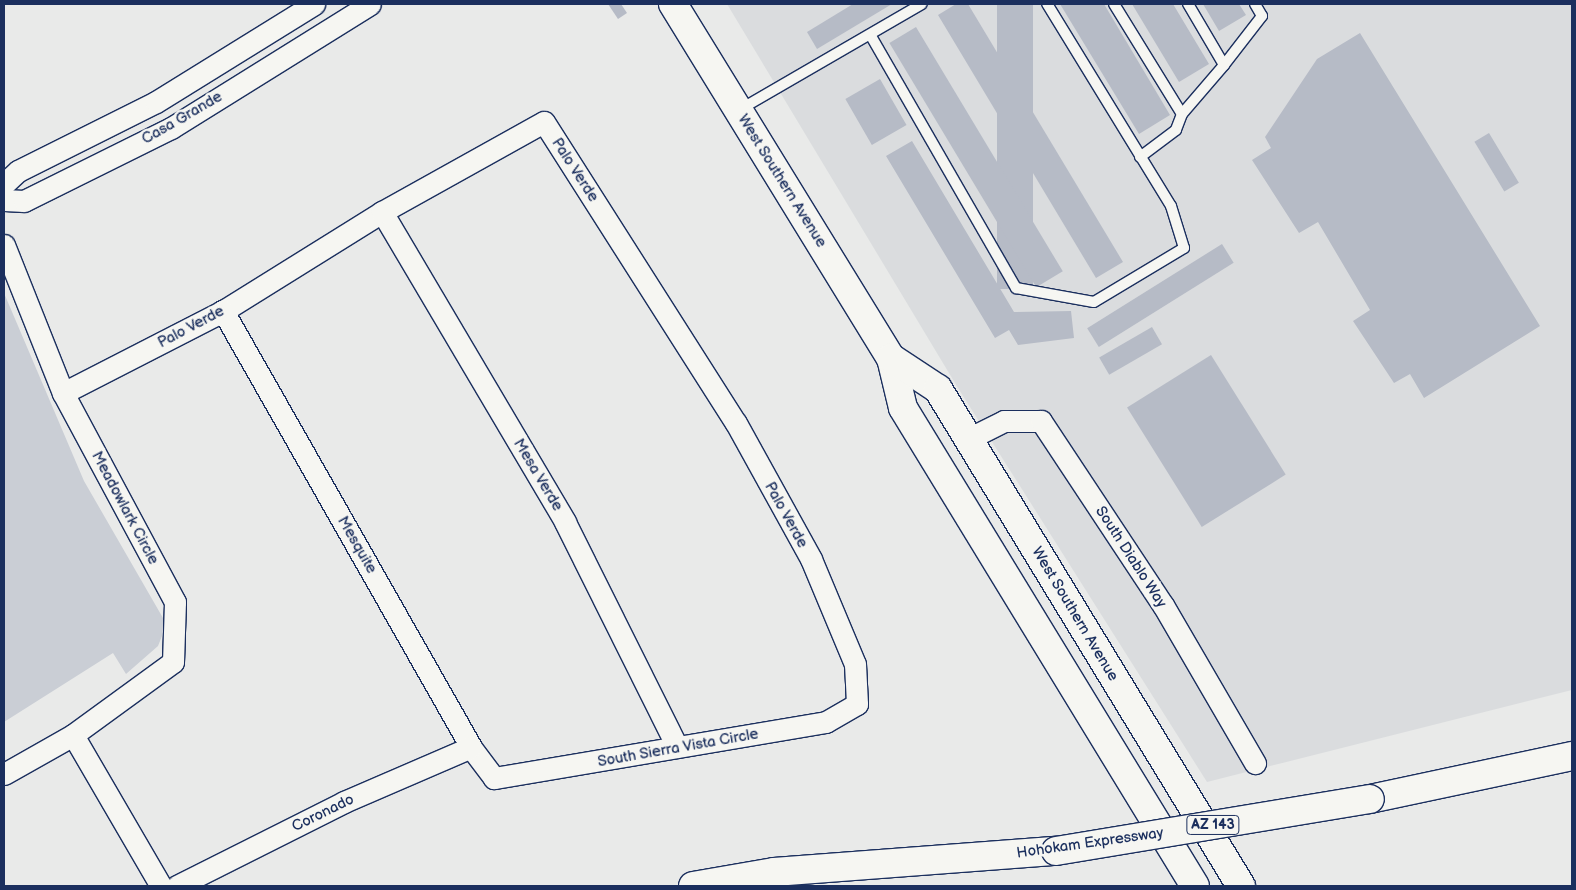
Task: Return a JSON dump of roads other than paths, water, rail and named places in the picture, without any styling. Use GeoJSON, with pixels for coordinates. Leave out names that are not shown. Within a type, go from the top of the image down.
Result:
{"type":"FeatureCollection","features":[{"type":"Feature","properties":{"kind":"main road","name":"West Southern Avenue"},"geometry":{"type":"LineString","coordinates":[[673,4],[891,358],[903,408],[1195,886]]}},
{"type":"Feature","properties":{"kind":"main road","name":"West Southern Avenue"},"geometry":{"type":"LineString","coordinates":[[891,358],[938,389],[1241,886]]}},
{"type":"Feature","properties":{"kind":"main road","name":"Hohokam Expressway"},"geometry":{"type":"LineString","coordinates":[[693,886],[774,872],[1056,851],[1370,799],[1572,756]]}},
{"type":"Feature","properties":{"kind":"main road"},"geometry":{"type":"LineString","coordinates":[[800,886],[852,865]]}},
{"type":"Feature","properties":{"kind":"street","name":"Casa Grande"},"geometry":{"type":"LineString","coordinates":[[4,184],[18,171],[156,102],[314,4]]}},
{"type":"Feature","properties":{"kind":"street","name":"Casa Grande"},"geometry":{"type":"LineString","coordinates":[[4,200],[24,201],[170,128],[348,9],[370,4]]}},
{"type":"Feature","properties":{"kind":"street","name":"Palo Verde"},"geometry":{"type":"LineString","coordinates":[[64,393],[223,311],[382,212],[544,122],[736,423],[811,559],[855,664],[857,704]]}},
{"type":"Feature","properties":{"kind":"street","name":"Mesa Verde"},"geometry":{"type":"LineString","coordinates":[[382,212],[565,522],[677,747]]}},
{"type":"Feature","properties":{"kind":"street","name":"Meadowlark Circle"},"geometry":{"type":"LineString","coordinates":[[4,245],[64,393],[175,602],[173,662],[73,735],[4,774]]}},
{"type":"Feature","properties":{"kind":"street","name":"Mesquite"},"geometry":{"type":"LineString","coordinates":[[223,311],[471,747],[494,778]]}},
{"type":"Feature","properties":{"kind":"street","name":"South Diablo Way"},"geometry":{"type":"LineString","coordinates":[[968,439],[1004,421],[1041,421],[1162,606],[1255,763]]}},
{"type":"Feature","properties":{"kind":"street","name":"South Sierra Vista Circle"},"geometry":{"type":"LineString","coordinates":[[494,778],[826,722],[857,704]]}},
{"type":"Feature","properties":{"kind":"street"},"geometry":{"type":"LineString","coordinates":[[73,735],[161,886]]}},
{"type":"Feature","properties":{"kind":"street","name":"Coronado"},"geometry":{"type":"LineString","coordinates":[[178,886],[344,802],[471,747]]}},
{"type":"Feature","properties":{"kind":"lane"},"geometry":{"type":"LineString","coordinates":[[739,111],[871,36],[922,4]]}},
{"type":"Feature","properties":{"kind":"lane"},"geometry":{"type":"LineString","coordinates":[[871,36],[1016,288],[1094,302],[1184,248],[1171,206],[1047,4]]}},
{"type":"Feature","properties":{"kind":"lane"},"geometry":{"type":"LineString","coordinates":[[1114,4],[1182,114]]}},
{"type":"Feature","properties":{"kind":"lane"},"geometry":{"type":"LineString","coordinates":[[1188,4],[1224,65]]}},
{"type":"Feature","properties":{"kind":"lane"},"geometry":{"type":"LineString","coordinates":[[1140,157],[1176,130],[1182,114],[1224,65],[1262,16],[1255,4]]}}]}
